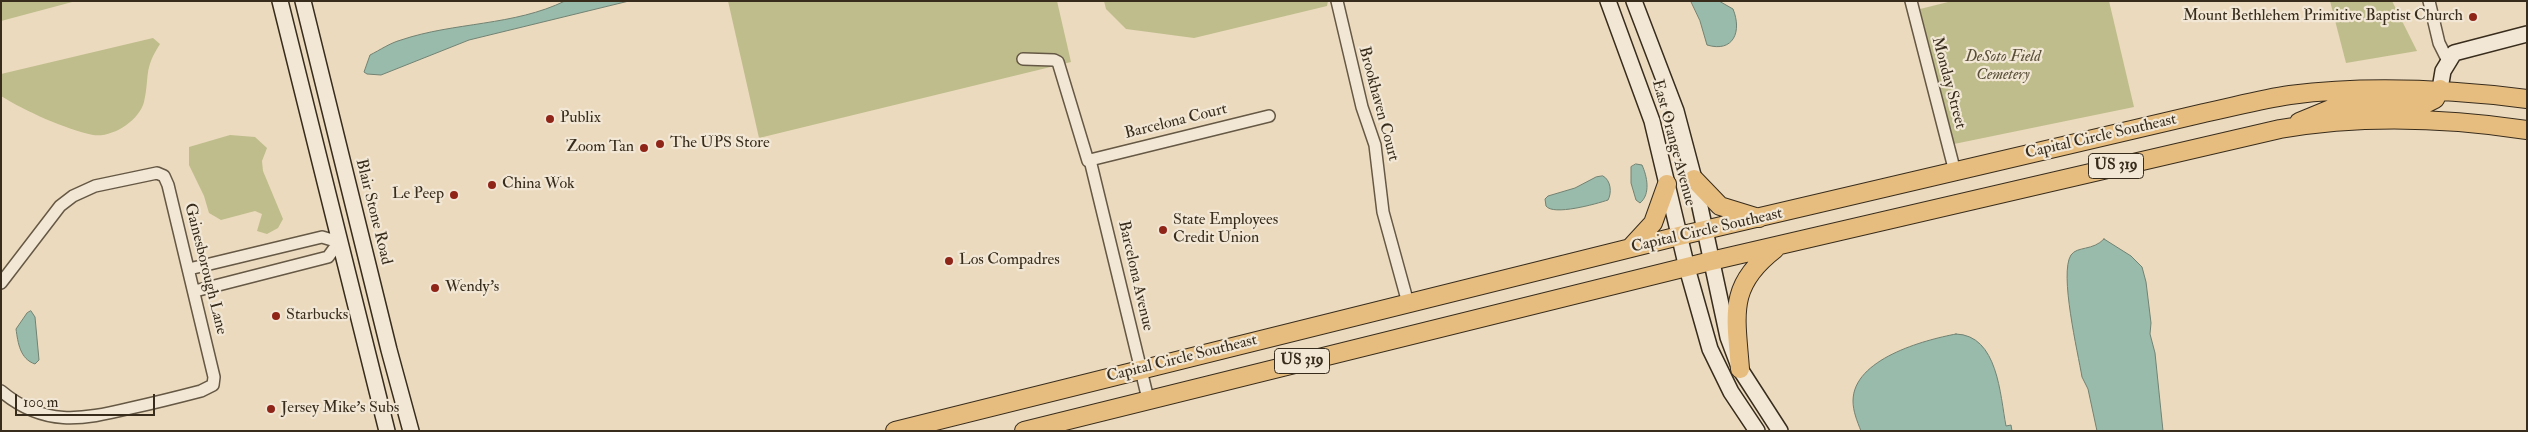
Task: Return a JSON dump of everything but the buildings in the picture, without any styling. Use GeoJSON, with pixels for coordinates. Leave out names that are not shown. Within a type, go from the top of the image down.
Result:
{"type":"FeatureCollection","features":[{"type":"Feature","properties":{"kind":"main road","name":"Capital Circle Southeast"},"geometry":{"type":"LineString","coordinates":[[894,431],[1679,236],[1759,219],[2204,113],[2290,96],[2383,89],[2440,89],[2527,99]]}},
{"type":"Feature","properties":{"kind":"main road"},"geometry":{"type":"LineString","coordinates":[[2290,127],[2317,113],[2333,108],[2427,103],[2435,98],[2440,89]]}},
{"type":"Feature","properties":{"kind":"main road","name":"Capital Circle Southeast"},"geometry":{"type":"LineString","coordinates":[[1024,431],[1711,261],[2211,143],[2290,127],[2356,121],[2441,121],[2527,130]]}},
{"type":"Feature","properties":{"kind":"main road"},"geometry":{"type":"LineString","coordinates":[[1694,179],[1720,206],[1759,219]]}},
{"type":"Feature","properties":{"kind":"main road"},"geometry":{"type":"LineString","coordinates":[[1630,248],[1653,223],[1667,184]]}},
{"type":"Feature","properties":{"kind":"main road"},"geometry":{"type":"LineString","coordinates":[[1740,369],[1736,315],[1738,297],[1750,271],[1779,246]]}},
{"type":"Feature","properties":{"kind":"street"},"geometry":{"type":"LineString","coordinates":[[280,1],[387,431]]}},
{"type":"Feature","properties":{"kind":"street","name":"Blair Stone Road"},"geometry":{"type":"LineString","coordinates":[[303,1],[360,237],[411,431]]}},
{"type":"Feature","properties":{"kind":"street","name":"Brookhaven Court"},"geometry":{"type":"LineString","coordinates":[[1337,1],[1362,107],[1376,145],[1383,212],[1408,303]]}},
{"type":"Feature","properties":{"kind":"street","name":"East Orange Avenue"},"geometry":{"type":"LineString","coordinates":[[1608,1],[1652,121],[1687,268],[1710,349],[1731,392],[1757,431]]}},
{"type":"Feature","properties":{"kind":"street","name":"East Orange Avenue"},"geometry":{"type":"LineString","coordinates":[[1634,1],[1676,111],[1706,231],[1728,337],[1740,369],[1780,431]]}},
{"type":"Feature","properties":{"kind":"street","name":"Monday Street"},"geometry":{"type":"LineString","coordinates":[[1911,1],[1955,172]]}},
{"type":"Feature","properties":{"kind":"street"},"geometry":{"type":"LineString","coordinates":[[2429,1],[2439,44],[2448,61]]}},
{"type":"Feature","properties":{"kind":"street"},"geometry":{"type":"LineString","coordinates":[[2440,89],[2443,71],[2454,53],[2527,34]]}},
{"type":"Feature","properties":{"kind":"street","name":"Barcelona Avenue"},"geometry":{"type":"LineString","coordinates":[[1023,59],[1054,60],[1058,62],[1089,160],[1148,399]]}},
{"type":"Feature","properties":{"kind":"street","name":"Barcelona Court"},"geometry":{"type":"LineString","coordinates":[[1089,160],[1269,116]]}},
{"type":"Feature","properties":{"kind":"street","name":"Gainesborough Lane"},"geometry":{"type":"LineString","coordinates":[[1,283],[60,206],[73,196],[95,186],[157,173],[164,176],[168,185],[195,291],[214,377],[213,385],[201,391],[74,420],[44,415],[25,408],[1,391]]}},
{"type":"Feature","properties":{"kind":"street"},"geometry":{"type":"LineString","coordinates":[[189,269],[322,237],[339,242],[360,237]]}},
{"type":"Feature","properties":{"kind":"street"},"geometry":{"type":"LineString","coordinates":[[195,291],[328,257],[339,242]]}},
{"type":"Feature","properties":{"kind":"street"},"geometry":{"type":"LineString","coordinates":[[252,254],[258,275]]}},
{"type":"Feature","properties":{"kind":"green space"},"geometry":{"type":"Polygon","coordinates":[[[1,1],[76,1],[1,21],[1,1]]]}},
{"type":"Feature","properties":{"kind":"green space"},"geometry":{"type":"Polygon","coordinates":[[[728,1],[1057,1],[1071,62],[759,138],[728,1]]]}},
{"type":"Feature","properties":{"kind":"green space"},"geometry":{"type":"Polygon","coordinates":[[[1104,1],[1328,1],[1327,6],[1194,38],[1126,29],[1106,9],[1104,1]]]}},
{"type":"Feature","properties":{"kind":"green space","name":"DeSoto Field Cemetery"},"geometry":{"type":"Polygon","coordinates":[[[1952,1],[2109,1],[2134,107],[1954,144],[1920,9],[1952,1]]]}},
{"type":"Feature","properties":{"kind":"green space"},"geometry":{"type":"Polygon","coordinates":[[[2330,1],[2392,1],[2417,51],[2346,63],[2330,1]]]}},
{"type":"Feature","properties":{"kind":"green space"},"geometry":{"type":"Polygon","coordinates":[[[153,38],[160,44],[149,67],[144,102],[137,116],[116,131],[100,135],[82,132],[46,119],[1,96],[1,74],[153,38]]]}},
{"type":"Feature","properties":{"kind":"green space"},"geometry":{"type":"Polygon","coordinates":[[[230,135],[255,137],[267,148],[262,161],[263,171],[283,219],[278,228],[267,234],[257,231],[262,214],[255,211],[221,220],[209,213],[204,196],[189,165],[189,147],[230,135]]]}},
{"type":"Feature","properties":{"kind":"shaded area"},"geometry":{"type":"Polygon","coordinates":[[[565,1],[629,1],[469,40],[381,75],[364,72],[370,55],[397,41],[421,34],[505,20],[545,9],[565,1]]]}},
{"type":"Feature","properties":{"kind":"shaded area"},"geometry":{"type":"Polygon","coordinates":[[[1691,1],[1719,1],[1733,9],[1737,25],[1734,38],[1724,46],[1707,45],[1700,21],[1691,1]]]}},
{"type":"Feature","properties":{"kind":"shaded area"},"geometry":{"type":"Polygon","coordinates":[[[1636,164],[1642,165],[1646,179],[1646,195],[1640,203],[1636,200],[1631,183],[1631,167],[1636,164]]]}},
{"type":"Feature","properties":{"kind":"shaded area"},"geometry":{"type":"Polygon","coordinates":[[[1603,176],[1608,180],[1610,187],[1608,200],[1566,210],[1550,209],[1546,206],[1545,199],[1548,196],[1575,188],[1596,177],[1603,176]]]}},
{"type":"Feature","properties":{"kind":"shaded area"},"geometry":{"type":"Polygon","coordinates":[[[2104,239],[2131,256],[2142,267],[2146,282],[2151,323],[2150,334],[2155,353],[2163,431],[2097,431],[2088,389],[2082,377],[2070,314],[2067,278],[2071,255],[2077,250],[2100,243],[2104,239]]]}},
{"type":"Feature","properties":{"kind":"shaded area"},"geometry":{"type":"Polygon","coordinates":[[[31,311],[35,317],[39,360],[35,364],[30,362],[23,354],[16,329],[27,313],[31,311]]]}},
{"type":"Feature","properties":{"kind":"shaded area"},"geometry":{"type":"Polygon","coordinates":[[[1956,334],[1970,337],[1981,344],[1989,355],[1999,384],[2006,426],[2011,425],[2012,431],[1861,431],[1854,412],[1853,401],[1856,386],[1865,374],[1877,363],[1892,354],[1926,341],[1956,334]]]}},
{"type":"Feature","properties":{"kind":"place","name":"Mount Bethlehem Primitive Baptist Church"},"geometry":{"type":"Point","coordinates":[2473,17]}},
{"type":"Feature","properties":{"kind":"place","name":"Publix"},"geometry":{"type":"Point","coordinates":[550,119]}},
{"type":"Feature","properties":{"kind":"place","name":"The UPS Store"},"geometry":{"type":"Point","coordinates":[660,144]}},
{"type":"Feature","properties":{"kind":"place","name":"Zoom Tan"},"geometry":{"type":"Point","coordinates":[644,148]}},
{"type":"Feature","properties":{"kind":"place","name":"China Wok"},"geometry":{"type":"Point","coordinates":[492,185]}},
{"type":"Feature","properties":{"kind":"place","name":"Le Peep"},"geometry":{"type":"Point","coordinates":[454,195]}},
{"type":"Feature","properties":{"kind":"place","name":"State Employees Credit Union"},"geometry":{"type":"Point","coordinates":[1163,230]}},
{"type":"Feature","properties":{"kind":"place","name":"Los Compadres"},"geometry":{"type":"Point","coordinates":[949,261]}},
{"type":"Feature","properties":{"kind":"place","name":"Wendy's"},"geometry":{"type":"Point","coordinates":[435,288]}},
{"type":"Feature","properties":{"kind":"place","name":"Starbucks"},"geometry":{"type":"Point","coordinates":[276,316]}},
{"type":"Feature","properties":{"kind":"place","name":"Jersey Mike's Subs"},"geometry":{"type":"Point","coordinates":[271,409]}}]}
